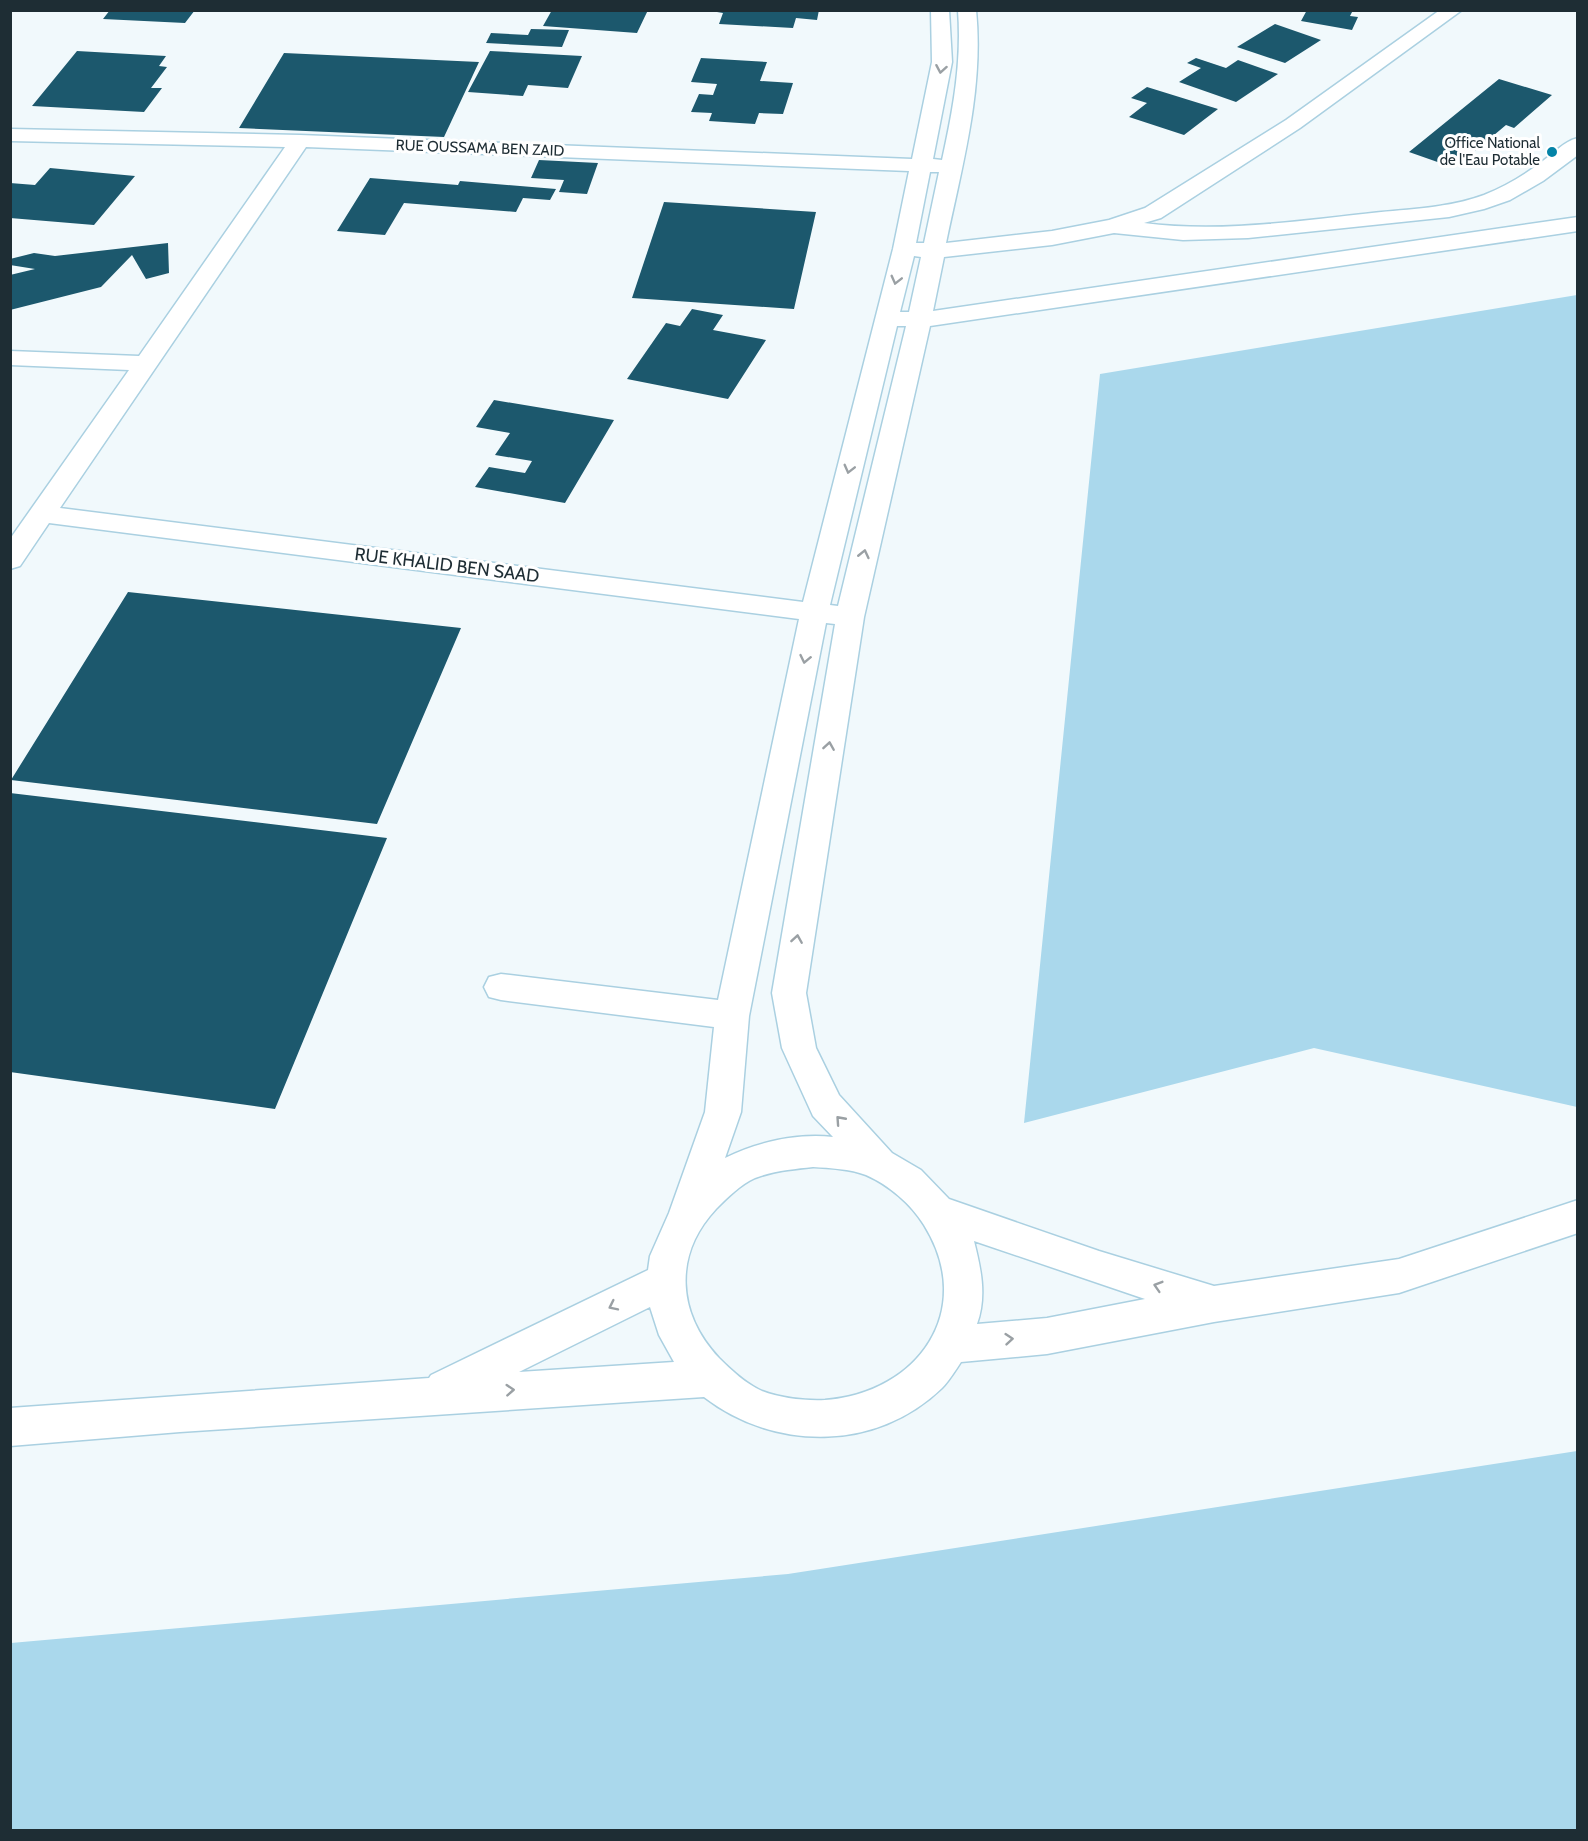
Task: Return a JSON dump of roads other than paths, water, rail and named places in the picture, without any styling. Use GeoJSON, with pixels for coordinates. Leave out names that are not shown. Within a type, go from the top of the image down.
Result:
{"type":"FeatureCollection","features":[{"type":"Feature","properties":{"kind":"street"},"geometry":{"type":"LineString","coordinates":[[687,1215],[711,1189],[741,1168],[775,1156],[813,1151],[849,1155],[879,1164],[915,1186],[938,1212],[957,1242],[966,1276],[963,1311],[951,1345],[928,1375],[899,1400],[860,1413],[826,1419],[779,1415],[740,1401],[709,1378],[684,1349],[670,1316],[666,1280],[672,1246],[687,1215],[723,1112],[732,1016],[814,612],[904,249],[942,62],[940,10]]}},
{"type":"Feature","properties":{"kind":"street"},"geometry":{"type":"LineString","coordinates":[[879,1164],[826,1106],[799,1048],[789,993],[850,617],[919,320],[968,75],[970,45],[967,10]]}},
{"type":"Feature","properties":{"kind":"street"},"geometry":{"type":"LineString","coordinates":[[904,249],[933,251],[1052,238],[1135,220],[1169,204],[1293,123],[1453,10]]}},
{"type":"Feature","properties":{"kind":"street","name":"RUE OUSSAMA BEN ZAID"},"geometry":{"type":"LineString","coordinates":[[10,135],[300,141],[950,166]]}},
{"type":"Feature","properties":{"kind":"street"},"geometry":{"type":"LineString","coordinates":[[10,560],[144,363],[300,141]]}},
{"type":"Feature","properties":{"kind":"street"},"geometry":{"type":"LineString","coordinates":[[1114,226],[1155,233],[1253,230],[1445,210],[1488,201],[1523,185],[1578,144]]}},
{"type":"Feature","properties":{"kind":"street"},"geometry":{"type":"LineString","coordinates":[[887,318],[919,320],[1578,224]]}},
{"type":"Feature","properties":{"kind":"street"},"geometry":{"type":"LineString","coordinates":[[10,358],[144,363]]}},
{"type":"Feature","properties":{"kind":"street","name":"RUE KHALID BEN SAAD"},"geometry":{"type":"LineString","coordinates":[[43,513],[850,617]]}},
{"type":"Feature","properties":{"kind":"street"},"geometry":{"type":"LineString","coordinates":[[501,987],[732,1016]]}},
{"type":"Feature","properties":{"kind":"street"},"geometry":{"type":"LineString","coordinates":[[938,1212],[1099,1268],[1214,1304]]}},
{"type":"Feature","properties":{"kind":"street"},"geometry":{"type":"LineString","coordinates":[[951,1345],[1047,1336],[1214,1304],[1399,1275],[1578,1216]]}},
{"type":"Feature","properties":{"kind":"street"},"geometry":{"type":"LineString","coordinates":[[430,1395],[666,1280]]}},
{"type":"Feature","properties":{"kind":"street"},"geometry":{"type":"LineString","coordinates":[[10,1427],[430,1395],[709,1378]]}},
{"type":"Feature","properties":{"kind":"place","name":"Office National de l'Eau Potable"},"geometry":{"type":"Point","coordinates":[1552,152]}}]}
